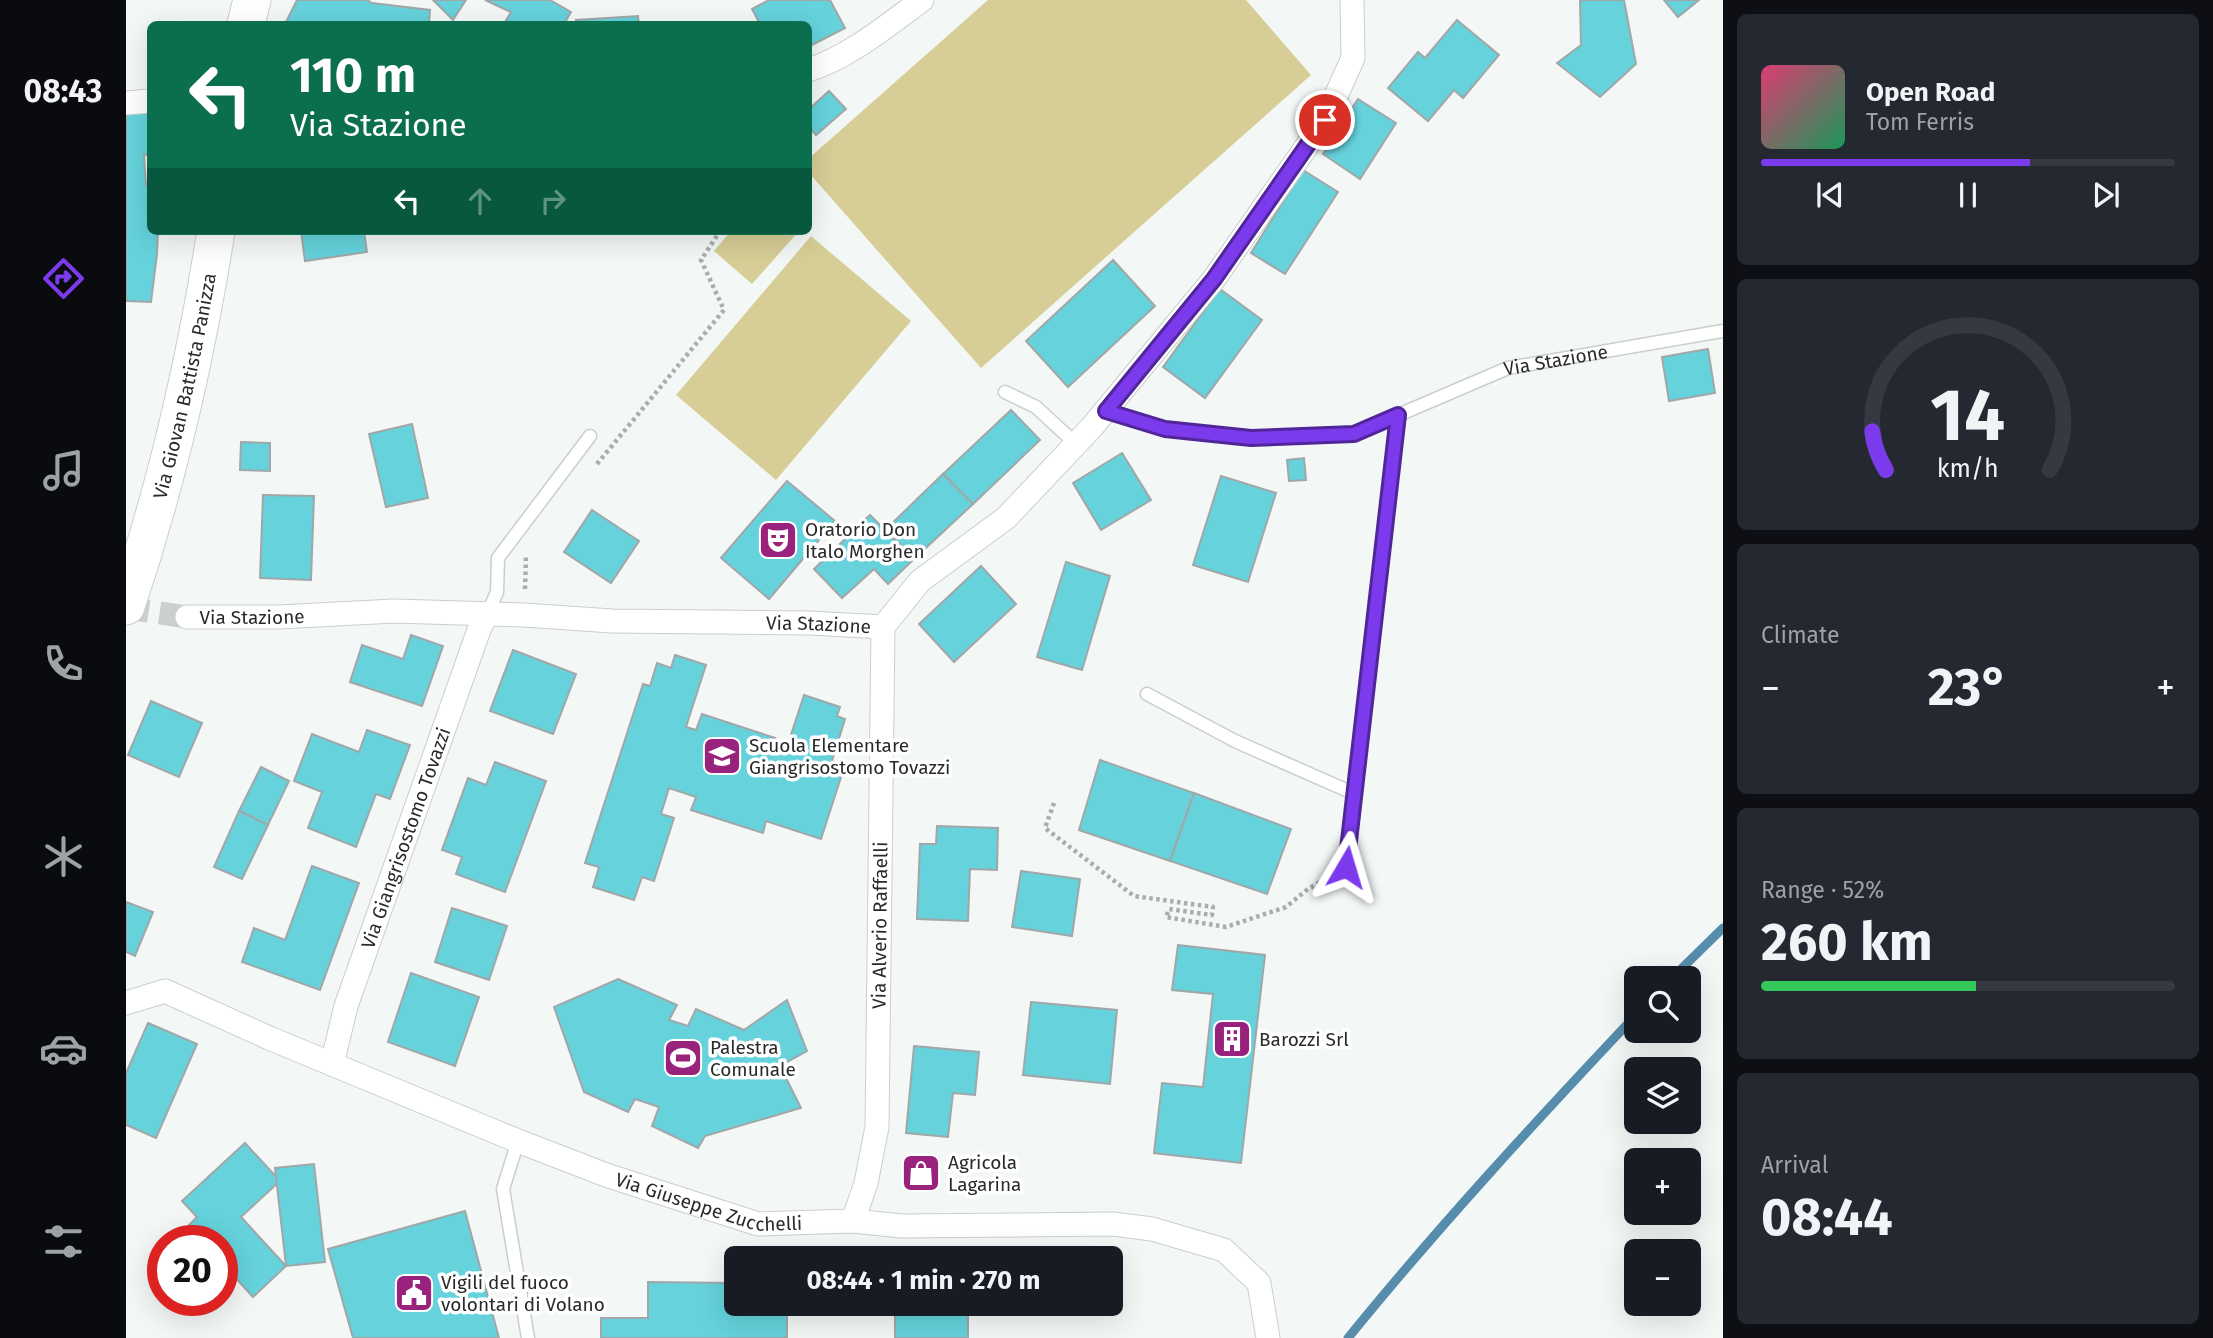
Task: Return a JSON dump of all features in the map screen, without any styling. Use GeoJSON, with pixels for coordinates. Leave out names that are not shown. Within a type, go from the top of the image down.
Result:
{"type":"FeatureCollection","features":[{"type":"Feature","properties":{"kind":"main road"},"geometry":{"type":"LineString","coordinates":[[247,21],[252,0]]}},
{"type":"Feature","properties":{"kind":"main road","name":"Via Giovan Battista Panizza"},"geometry":{"type":"LineString","coordinates":[[126,606],[148,540],[190,378],[215,235]]}},
{"type":"Feature","properties":{"kind":"street"},"geometry":{"type":"LineString","coordinates":[[812,68],[826,64],[922,0]]}},
{"type":"Feature","properties":{"kind":"street"},"geometry":{"type":"LineString","coordinates":[[1106,411],[1214,279],[1325,120],[1353,58],[1352,0]]}},
{"type":"Feature","properties":{"kind":"street"},"geometry":{"type":"LineString","coordinates":[[126,103],[147,101]]}},
{"type":"Feature","properties":{"kind":"street","name":"Via Stazione"},"geometry":{"type":"LineString","coordinates":[[187,617],[279,617],[394,611],[612,621],[883,626],[920,581],[1006,519],[1106,411]]}},
{"type":"Feature","properties":{"kind":"street","name":"Via Giangrisostomo Tovazzi"},"geometry":{"type":"LineString","coordinates":[[332,1064],[346,1006],[480,627],[487,615]]}},
{"type":"Feature","properties":{"kind":"street","name":"Via Alverio Raffaelli"},"geometry":{"type":"LineString","coordinates":[[853,1221],[866,1183],[877,1127],[883,626]]}},
{"type":"Feature","properties":{"kind":"street","name":"Via Giuseppe Zucchelli"},"geometry":{"type":"LineString","coordinates":[[126,1003],[165,991],[269,1038],[518,1141],[606,1175],[758,1224],[853,1221],[901,1226],[1113,1224],[1152,1229],[1224,1250],[1259,1283],[1268,1338]]}},
{"type":"Feature","properties":{"kind":"lane","name":"Via Stazione"},"geometry":{"type":"LineString","coordinates":[[1106,411],[1165,429],[1251,438],[1354,434],[1508,368],[1723,331]]}},
{"type":"Feature","properties":{"kind":"lane"},"geometry":{"type":"LineString","coordinates":[[1005,392],[1037,407],[1076,444]]}},
{"type":"Feature","properties":{"kind":"lane"},"geometry":{"type":"LineString","coordinates":[[1346,867],[1398,415]]}},
{"type":"Feature","properties":{"kind":"lane"},"geometry":{"type":"LineString","coordinates":[[487,615],[497,592],[498,558],[590,436]]}},
{"type":"Feature","properties":{"kind":"lane"},"geometry":{"type":"LineString","coordinates":[[1147,694],[1235,741],[1355,794]]}},
{"type":"Feature","properties":{"kind":"lane"},"geometry":{"type":"LineString","coordinates":[[518,1141],[503,1189],[528,1338]]}},
{"type":"Feature","properties":{"kind":"path"},"geometry":{"type":"LineString","coordinates":[[595,467],[724,310],[701,260],[717,235]]}},
{"type":"Feature","properties":{"kind":"path"},"geometry":{"type":"LineString","coordinates":[[524,615],[526,551]]}},
{"type":"Feature","properties":{"kind":"path"},"geometry":{"type":"LineString","coordinates":[[1054,803],[1045,828],[1134,896],[1213,907],[1212,915],[1169,909],[1166,917],[1226,927],[1286,907],[1308,889],[1346,867]]}},
{"type":"Feature","properties":{"kind":"shaded area"},"geometry":{"type":"Polygon","coordinates":[[[988,0],[1246,0],[1311,75],[981,368],[812,176],[812,155],[988,0]]]}},
{"type":"Feature","properties":{"kind":"shaded area"},"geometry":{"type":"Polygon","coordinates":[[[728,235],[795,235],[752,284],[714,251],[728,235]]]}},
{"type":"Feature","properties":{"kind":"shaded area"},"geometry":{"type":"Polygon","coordinates":[[[811,236],[911,321],[776,480],[676,395],[811,236]]]}},
{"type":"Feature","properties":{"kind":"building"},"geometry":{"type":"Polygon","coordinates":[[[297,0],[367,0],[372,3],[430,10],[429,21],[286,21],[297,0]]]}},
{"type":"Feature","properties":{"kind":"building"},"geometry":{"type":"Polygon","coordinates":[[[433,0],[466,0],[453,20],[433,0]]]}},
{"type":"Feature","properties":{"kind":"building"},"geometry":{"type":"Polygon","coordinates":[[[485,0],[550,0],[571,12],[566,21],[506,21],[511,12],[485,0]]]}},
{"type":"Feature","properties":{"kind":"building"},"geometry":{"type":"Polygon","coordinates":[[[769,0],[830,0],[845,28],[812,45],[812,21],[758,21],[752,9],[769,0]]]}},
{"type":"Feature","properties":{"kind":"building"},"geometry":{"type":"Polygon","coordinates":[[[1624,0],[1636,64],[1600,97],[1557,63],[1581,45],[1580,1],[1624,0]]]}},
{"type":"Feature","properties":{"kind":"building"},"geometry":{"type":"Polygon","coordinates":[[[1664,0],[1699,0],[1678,17],[1664,0]]]}},
{"type":"Feature","properties":{"kind":"building"},"geometry":{"type":"Polygon","coordinates":[[[638,16],[639,21],[576,21],[638,16]]]}},
{"type":"Feature","properties":{"kind":"building"},"geometry":{"type":"Polygon","coordinates":[[[1457,20],[1499,55],[1463,98],[1454,90],[1428,121],[1388,88],[1418,52],[1425,58],[1457,20]]]}},
{"type":"Feature","properties":{"kind":"building"},"geometry":{"type":"Polygon","coordinates":[[[829,91],[846,109],[816,135],[812,130],[812,106],[829,91]]]}},
{"type":"Feature","properties":{"kind":"building"},"geometry":{"type":"Polygon","coordinates":[[[1358,99],[1396,123],[1360,179],[1323,154],[1358,99]]]}},
{"type":"Feature","properties":{"kind":"building"},"geometry":{"type":"Polygon","coordinates":[[[147,106],[147,154],[144,155],[147,235],[158,235],[151,302],[126,301],[126,108],[147,106]]]}},
{"type":"Feature","properties":{"kind":"building"},"geometry":{"type":"Polygon","coordinates":[[[1303,170],[1338,192],[1285,274],[1251,253],[1303,170]]]}},
{"type":"Feature","properties":{"kind":"building"},"geometry":{"type":"Polygon","coordinates":[[[302,235],[365,235],[367,252],[305,261],[302,235]]]}},
{"type":"Feature","properties":{"kind":"building"},"geometry":{"type":"Polygon","coordinates":[[[1113,260],[1155,306],[1068,387],[1026,341],[1113,260]]]}},
{"type":"Feature","properties":{"kind":"building"},"geometry":{"type":"Polygon","coordinates":[[[1220,289],[1262,320],[1205,398],[1163,367],[1220,289]]]}},
{"type":"Feature","properties":{"kind":"building"},"geometry":{"type":"Polygon","coordinates":[[[1708,349],[1715,393],[1669,401],[1662,357],[1708,349]]]}},
{"type":"Feature","properties":{"kind":"building","name":"Oratorio Don Italo Morghen"},"geometry":{"type":"Polygon","coordinates":[[[1011,410],[1040,440],[973,504],[943,474],[1011,410]]]}},
{"type":"Feature","properties":{"kind":"building"},"geometry":{"type":"Polygon","coordinates":[[[412,424],[428,498],[386,507],[369,434],[412,424]]]}},
{"type":"Feature","properties":{"kind":"building"},"geometry":{"type":"Polygon","coordinates":[[[241,442],[270,443],[270,471],[240,470],[241,442]]]}},
{"type":"Feature","properties":{"kind":"building"},"geometry":{"type":"Polygon","coordinates":[[[1122,453],[1151,500],[1101,530],[1073,483],[1122,453]]]}},
{"type":"Feature","properties":{"kind":"building"},"geometry":{"type":"Polygon","coordinates":[[[1304,458],[1306,480],[1289,481],[1287,460],[1304,458]]]}},
{"type":"Feature","properties":{"kind":"building"},"geometry":{"type":"Polygon","coordinates":[[[943,474],[973,504],[914,559],[886,529],[943,474]]]}},
{"type":"Feature","properties":{"kind":"building"},"geometry":{"type":"Polygon","coordinates":[[[1221,476],[1276,493],[1248,582],[1193,565],[1221,476]]]}},
{"type":"Feature","properties":{"kind":"building","name":"Oratorio Don Italo Morghen"},"geometry":{"type":"Polygon","coordinates":[[[787,481],[835,521],[769,599],[721,558],[787,481]]]}},
{"type":"Feature","properties":{"kind":"building"},"geometry":{"type":"Polygon","coordinates":[[[263,495],[314,496],[311,580],[260,578],[263,495]]]}},
{"type":"Feature","properties":{"kind":"building"},"geometry":{"type":"Polygon","coordinates":[[[592,510],[639,541],[611,583],[564,552],[592,510]]]}},
{"type":"Feature","properties":{"kind":"building"},"geometry":{"type":"Polygon","coordinates":[[[870,515],[914,559],[888,584],[874,569],[842,598],[814,569],[870,515]]]}},
{"type":"Feature","properties":{"kind":"building"},"geometry":{"type":"Polygon","coordinates":[[[1066,562],[1110,576],[1082,670],[1037,657],[1066,562]]]}},
{"type":"Feature","properties":{"kind":"building"},"geometry":{"type":"Polygon","coordinates":[[[981,566],[1016,604],[954,662],[919,624],[981,566]]]}},
{"type":"Feature","properties":{"kind":"building"},"geometry":{"type":"Polygon","coordinates":[[[411,635],[443,646],[422,706],[350,682],[362,645],[403,659],[411,635]]]}},
{"type":"Feature","properties":{"kind":"building"},"geometry":{"type":"Polygon","coordinates":[[[513,650],[576,674],[553,734],[490,711],[513,650]]]}},
{"type":"Feature","properties":{"kind":"building","name":"Scuola Elementare Giangrisostomo Tovazzi"},"geometry":{"type":"Polygon","coordinates":[[[675,655],[706,665],[686,727],[696,730],[702,714],[775,738],[771,749],[785,753],[804,695],[840,707],[837,716],[845,719],[832,761],[845,765],[821,839],[766,821],[763,833],[691,810],[696,797],[669,788],[661,814],[674,818],[654,881],[642,877],[634,900],[593,887],[599,867],[585,863],[643,684],[650,686],[657,663],[671,668],[675,655]]]}},
{"type":"Feature","properties":{"kind":"building"},"geometry":{"type":"Polygon","coordinates":[[[151,701],[202,723],[179,777],[128,755],[151,701]]]}},
{"type":"Feature","properties":{"kind":"building"},"geometry":{"type":"Polygon","coordinates":[[[367,730],[410,745],[390,799],[376,794],[356,847],[308,828],[322,792],[294,781],[312,734],[359,752],[367,730]]]}},
{"type":"Feature","properties":{"kind":"building"},"geometry":{"type":"Polygon","coordinates":[[[1100,760],[1194,793],[1170,861],[1079,830],[1100,760]]]}},
{"type":"Feature","properties":{"kind":"building"},"geometry":{"type":"Polygon","coordinates":[[[495,762],[546,781],[505,892],[456,874],[462,857],[442,850],[468,778],[486,785],[495,762]]]}},
{"type":"Feature","properties":{"kind":"building"},"geometry":{"type":"Polygon","coordinates":[[[261,767],[289,781],[268,825],[239,811],[261,767]]]}},
{"type":"Feature","properties":{"kind":"building"},"geometry":{"type":"Polygon","coordinates":[[[1194,793],[1291,829],[1267,894],[1170,861],[1194,793]]]}},
{"type":"Feature","properties":{"kind":"building"},"geometry":{"type":"Polygon","coordinates":[[[239,811],[268,825],[242,879],[214,867],[239,811]]]}},
{"type":"Feature","properties":{"kind":"building"},"geometry":{"type":"Polygon","coordinates":[[[937,826],[998,828],[997,870],[970,869],[968,921],[917,919],[920,844],[936,844],[937,826]]]}},
{"type":"Feature","properties":{"kind":"building"},"geometry":{"type":"Polygon","coordinates":[[[312,866],[359,883],[320,990],[242,962],[254,928],[285,940],[312,866]]]}},
{"type":"Feature","properties":{"kind":"building"},"geometry":{"type":"Polygon","coordinates":[[[1021,871],[1080,879],[1072,936],[1012,927],[1021,871]]]}},
{"type":"Feature","properties":{"kind":"building"},"geometry":{"type":"Polygon","coordinates":[[[126,902],[153,912],[135,956],[126,952],[126,902]]]}},
{"type":"Feature","properties":{"kind":"building"},"geometry":{"type":"Polygon","coordinates":[[[452,908],[507,926],[489,980],[435,962],[452,908]]]}},
{"type":"Feature","properties":{"kind":"building","name":"Barozzi Srl"},"geometry":{"type":"Polygon","coordinates":[[[1178,945],[1265,955],[1241,1163],[1154,1153],[1162,1083],[1203,1087],[1213,994],[1172,990],[1178,945]]]}},
{"type":"Feature","properties":{"kind":"building"},"geometry":{"type":"Polygon","coordinates":[[[411,973],[479,997],[455,1066],[388,1042],[411,973]]]}},
{"type":"Feature","properties":{"kind":"building","name":"Palestra Comunale"},"geometry":{"type":"Polygon","coordinates":[[[618,979],[677,1005],[669,1020],[688,1026],[696,1009],[744,1030],[787,1000],[807,1051],[780,1066],[801,1108],[705,1136],[698,1148],[652,1126],[659,1107],[635,1099],[628,1112],[584,1092],[554,1007],[618,979]]]}},
{"type":"Feature","properties":{"kind":"building"},"geometry":{"type":"Polygon","coordinates":[[[1031,1002],[1117,1010],[1110,1084],[1023,1075],[1031,1002]]]}},
{"type":"Feature","properties":{"kind":"building"},"geometry":{"type":"Polygon","coordinates":[[[148,1023],[197,1044],[156,1138],[126,1125],[126,1073],[148,1023]]]}},
{"type":"Feature","properties":{"kind":"building"},"geometry":{"type":"Polygon","coordinates":[[[914,1046],[979,1052],[975,1095],[953,1093],[948,1137],[906,1133],[914,1046]]]}},
{"type":"Feature","properties":{"kind":"building"},"geometry":{"type":"Polygon","coordinates":[[[245,1143],[280,1181],[241,1217],[286,1266],[253,1297],[238,1281],[238,1225],[189,1225],[197,1217],[182,1201],[245,1143]]]}},
{"type":"Feature","properties":{"kind":"building"},"geometry":{"type":"Polygon","coordinates":[[[314,1164],[325,1262],[286,1266],[275,1168],[314,1164]]]}},
{"type":"Feature","properties":{"kind":"building","name":"Vigili del fuoco volontari di Volano"},"geometry":{"type":"Polygon","coordinates":[[[465,1211],[499,1338],[353,1338],[328,1249],[465,1211]]]}},
{"type":"Feature","properties":{"kind":"building"},"geometry":{"type":"Polygon","coordinates":[[[648,1282],[724,1283],[724,1316],[787,1316],[787,1338],[601,1338],[601,1318],[648,1318],[648,1282]]]}},
{"type":"Feature","properties":{"kind":"building"},"geometry":{"type":"Polygon","coordinates":[[[895,1316],[968,1316],[968,1338],[895,1338],[895,1316]]]}},
{"type":"Feature","properties":{"kind":"waterway"},"geometry":{"type":"LineString","coordinates":[[1684,966],[1723,928]]}},
{"type":"Feature","properties":{"kind":"waterway"},"geometry":{"type":"LineString","coordinates":[[1348,1338],[1489,1174],[1624,1028]]}},
{"type":"Feature","properties":{"kind":"tunnel"},"geometry":{"type":"LineString","coordinates":[[126,608],[187,617]]}},
{"type":"Feature","properties":{"kind":"place","name":"Oratorio Don Italo Morghen"},"geometry":{"type":"Point","coordinates":[778,540]}},
{"type":"Feature","properties":{"kind":"place","name":"Scuola Elementare Giangrisostomo Tovazzi"},"geometry":{"type":"Point","coordinates":[722,756]}},
{"type":"Feature","properties":{"kind":"place","name":"Barozzi Srl"},"geometry":{"type":"Point","coordinates":[1232,1039]}},
{"type":"Feature","properties":{"kind":"place","name":"Palestra Comunale"},"geometry":{"type":"Point","coordinates":[683,1058]}},
{"type":"Feature","properties":{"kind":"place","name":"Agricola Lagarina"},"geometry":{"type":"Point","coordinates":[921,1173]}},
{"type":"Feature","properties":{"kind":"place","name":"Vigili del fuoco volontari di Volano"},"geometry":{"type":"Point","coordinates":[414,1293]}},
{"type":"Feature","properties":{"kind":"route"},"geometry":{"type":"LineString","coordinates":[[1325,120],[1214,279],[1106,411],[1165,429],[1251,438],[1354,434],[1398,415],[1346,867]]}}]}
